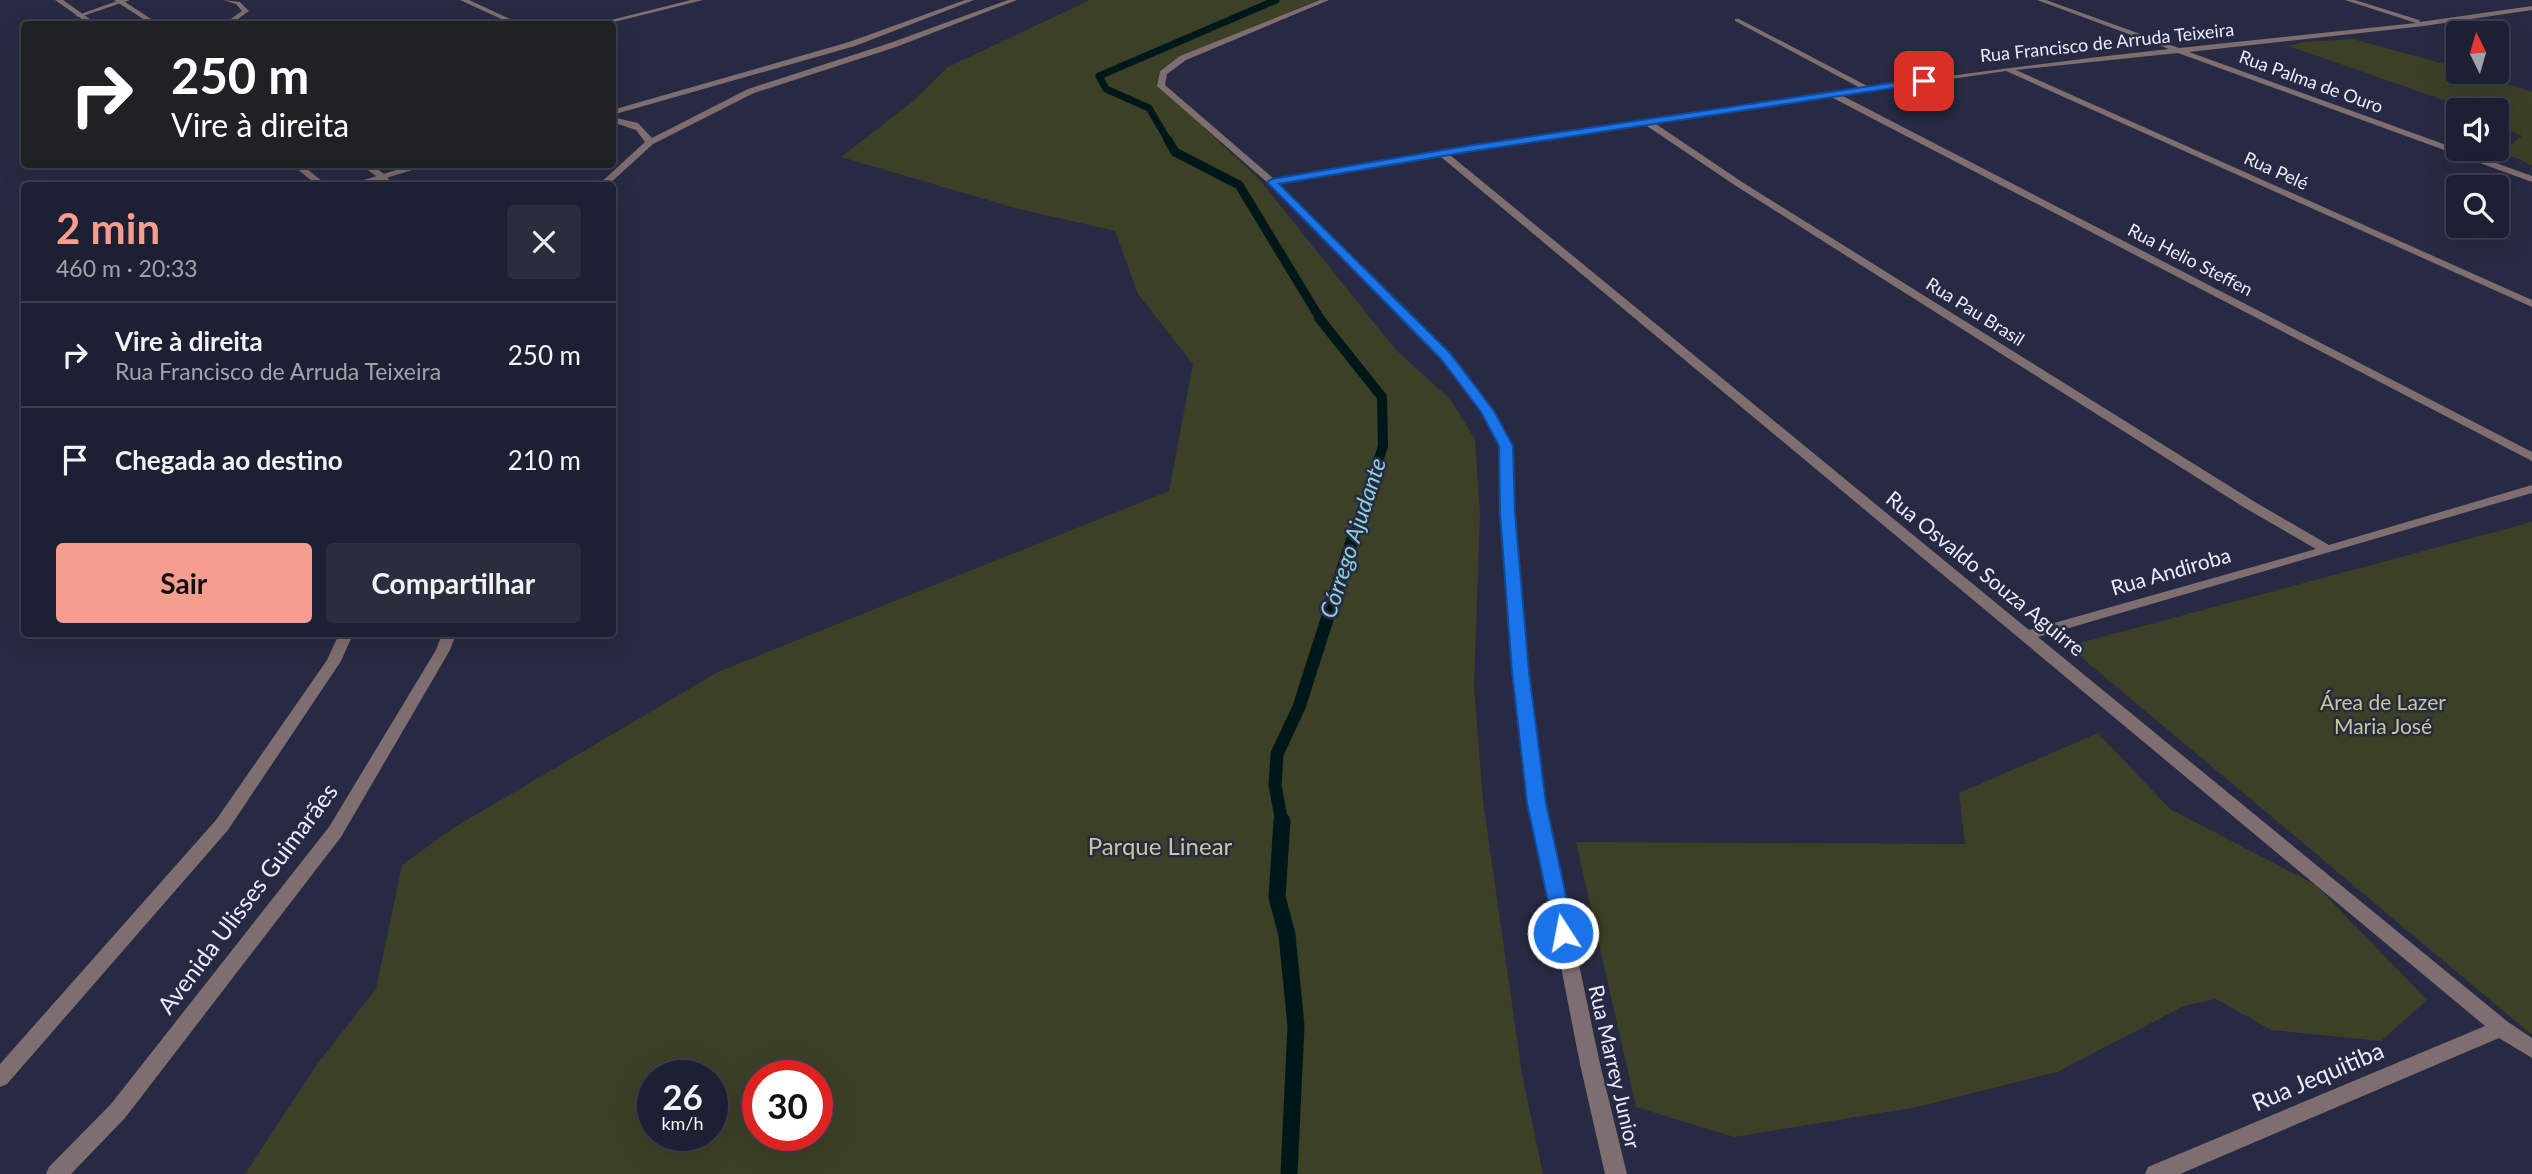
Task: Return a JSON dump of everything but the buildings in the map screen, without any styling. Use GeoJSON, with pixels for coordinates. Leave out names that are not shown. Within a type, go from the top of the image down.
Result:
{"type":"FeatureCollection","features":[{"type":"Feature","properties":{"kind":"street"},"geometry":{"type":"LineString","coordinates":[[58,0],[87,21]]}},
{"type":"Feature","properties":{"kind":"street"},"geometry":{"type":"LineString","coordinates":[[78,16],[121,0],[151,21]]}},
{"type":"Feature","properties":{"kind":"street"},"geometry":{"type":"LineString","coordinates":[[226,0],[238,3],[246,12],[232,21]]}},
{"type":"Feature","properties":{"kind":"street"},"geometry":{"type":"LineString","coordinates":[[463,0],[510,21]]}},
{"type":"Feature","properties":{"kind":"street"},"geometry":{"type":"LineString","coordinates":[[612,21],[700,0]]}},
{"type":"Feature","properties":{"kind":"street"},"geometry":{"type":"LineString","coordinates":[[616,112],[852,44],[971,0]]}},
{"type":"Feature","properties":{"kind":"street"},"geometry":{"type":"LineString","coordinates":[[605,182],[650,142],[751,92],[893,45],[1014,0]]}},
{"type":"Feature","properties":{"kind":"street","name":"Rua Marrey Junior"},"geometry":{"type":"LineString","coordinates":[[1326,0],[1183,58],[1163,73],[1161,86],[1272,182],[1445,356],[1488,411],[1506,446],[1507,513],[1521,672],[1537,803],[1590,1064],[1616,1174]]}},
{"type":"Feature","properties":{"kind":"street","name":"Rua Palma de Ouro"},"geometry":{"type":"LineString","coordinates":[[2040,0],[2532,179]]}},
{"type":"Feature","properties":{"kind":"street"},"geometry":{"type":"LineString","coordinates":[[2348,0],[2424,24]]}},
{"type":"Feature","properties":{"kind":"street","name":"Rua Francisco de Arruda Teixeira"},"geometry":{"type":"LineString","coordinates":[[1272,182],[1645,121],[2007,69],[2424,24],[2532,8]]}},
{"type":"Feature","properties":{"kind":"street"},"geometry":{"type":"LineString","coordinates":[[1737,20],[1870,89]]}},
{"type":"Feature","properties":{"kind":"street","name":"Rua Pelé"},"geometry":{"type":"LineString","coordinates":[[2007,69],[2532,304]]}},
{"type":"Feature","properties":{"kind":"street","name":"Rua Helio Steffen"},"geometry":{"type":"LineString","coordinates":[[1832,94],[2532,457]]}},
{"type":"Feature","properties":{"kind":"street"},"geometry":{"type":"LineString","coordinates":[[616,120],[637,125],[645,130],[650,142]]}},
{"type":"Feature","properties":{"kind":"street","name":"Rua Pau Brasil"},"geometry":{"type":"LineString","coordinates":[[1645,121],[1751,192],[2250,505],[2327,550]]}},
{"type":"Feature","properties":{"kind":"street","name":"Rua Osvaldo Souza Aguirre"},"geometry":{"type":"LineString","coordinates":[[1442,153],[2501,1028],[2532,1049]]}},
{"type":"Feature","properties":{"kind":"street"},"geometry":{"type":"LineString","coordinates":[[300,168],[319,182]]}},
{"type":"Feature","properties":{"kind":"street"},"geometry":{"type":"LineString","coordinates":[[369,168],[387,182]]}},
{"type":"Feature","properties":{"kind":"street"},"geometry":{"type":"LineString","coordinates":[[362,182],[413,168]]}},
{"type":"Feature","properties":{"kind":"street","name":"Rua Andiroba"},"geometry":{"type":"LineString","coordinates":[[2025,636],[2532,488]]}},
{"type":"Feature","properties":{"kind":"street"},"geometry":{"type":"LineString","coordinates":[[0,1078],[222,825],[334,661],[345,637]]}},
{"type":"Feature","properties":{"kind":"street","name":"Avenida Ulisses Guimarães"},"geometry":{"type":"LineString","coordinates":[[57,1174],[118,1111],[335,832],[443,650],[448,637]]}},
{"type":"Feature","properties":{"kind":"street","name":"Rua Jequitiba"},"geometry":{"type":"LineString","coordinates":[[2156,1174],[2501,1028]]}},
{"type":"Feature","properties":{"kind":"green space","name":"Parque Linear"},"geometry":{"type":"Polygon","coordinates":[[[1090,0],[1319,0],[1179,57],[1159,71],[1157,84],[1259,179],[1395,349],[1450,399],[1475,439],[1480,514],[1474,687],[1483,801],[1522,1074],[1543,1174],[245,1174],[318,1063],[376,989],[402,865],[455,827],[718,672],[1169,491],[1193,364],[1138,294],[1115,231],[1015,208],[841,157],[912,102],[948,67],[1090,0]]]}},
{"type":"Feature","properties":{"kind":"green space"},"geometry":{"type":"Polygon","coordinates":[[[2353,39],[2446,64],[2446,84],[2508,84],[2532,92],[2532,166],[2509,156],[2509,146],[2522,136],[2509,129],[2509,98],[2446,98],[2446,101],[2289,46],[2303,42],[2353,39]]]}},
{"type":"Feature","properties":{"kind":"green space","name":"Área de Lazer Maria José"},"geometry":{"type":"Polygon","coordinates":[[[2532,522],[2532,1035],[2068,646],[2532,522]]]}},
{"type":"Feature","properties":{"kind":"green space"},"geometry":{"type":"Polygon","coordinates":[[[2098,733],[2170,809],[2316,885],[2427,1000],[2381,1041],[2271,1030],[2216,999],[2184,1006],[2057,1072],[1917,1107],[1734,1137],[1636,1107],[1576,842],[1965,844],[1959,793],[2098,733]]]}},
{"type":"Feature","properties":{"kind":"waterway","name":"Córrego Ajudante"},"geometry":{"type":"LineString","coordinates":[[1169,142],[1149,108],[1106,89],[1099,76],[1276,0]]}},
{"type":"Feature","properties":{"kind":"waterway","name":"Córrego Ajudante"},"geometry":{"type":"LineString","coordinates":[[1168,140],[1175,152],[1239,185],[1321,320]]}},
{"type":"Feature","properties":{"kind":"waterway","name":"Córrego Ajudante"},"geometry":{"type":"LineString","coordinates":[[1319,318],[1382,397],[1383,446],[1352,543]]}},
{"type":"Feature","properties":{"kind":"waterway","name":"Córrego Ajudante"},"geometry":{"type":"LineString","coordinates":[[1282,822],[1275,785],[1277,754],[1299,707],[1352,541]]}},
{"type":"Feature","properties":{"kind":"waterway","name":"Córrego Ajudante"},"geometry":{"type":"LineString","coordinates":[[1282,822],[1277,897],[1287,935],[1296,1026],[1289,1174]]}},
{"type":"Feature","properties":{"kind":"route"},"geometry":{"type":"LineString","coordinates":[[1563,933],[1537,803],[1521,672],[1507,513],[1506,446],[1488,411],[1445,356],[1272,182],[1645,121],[1924,81]]}}]}
